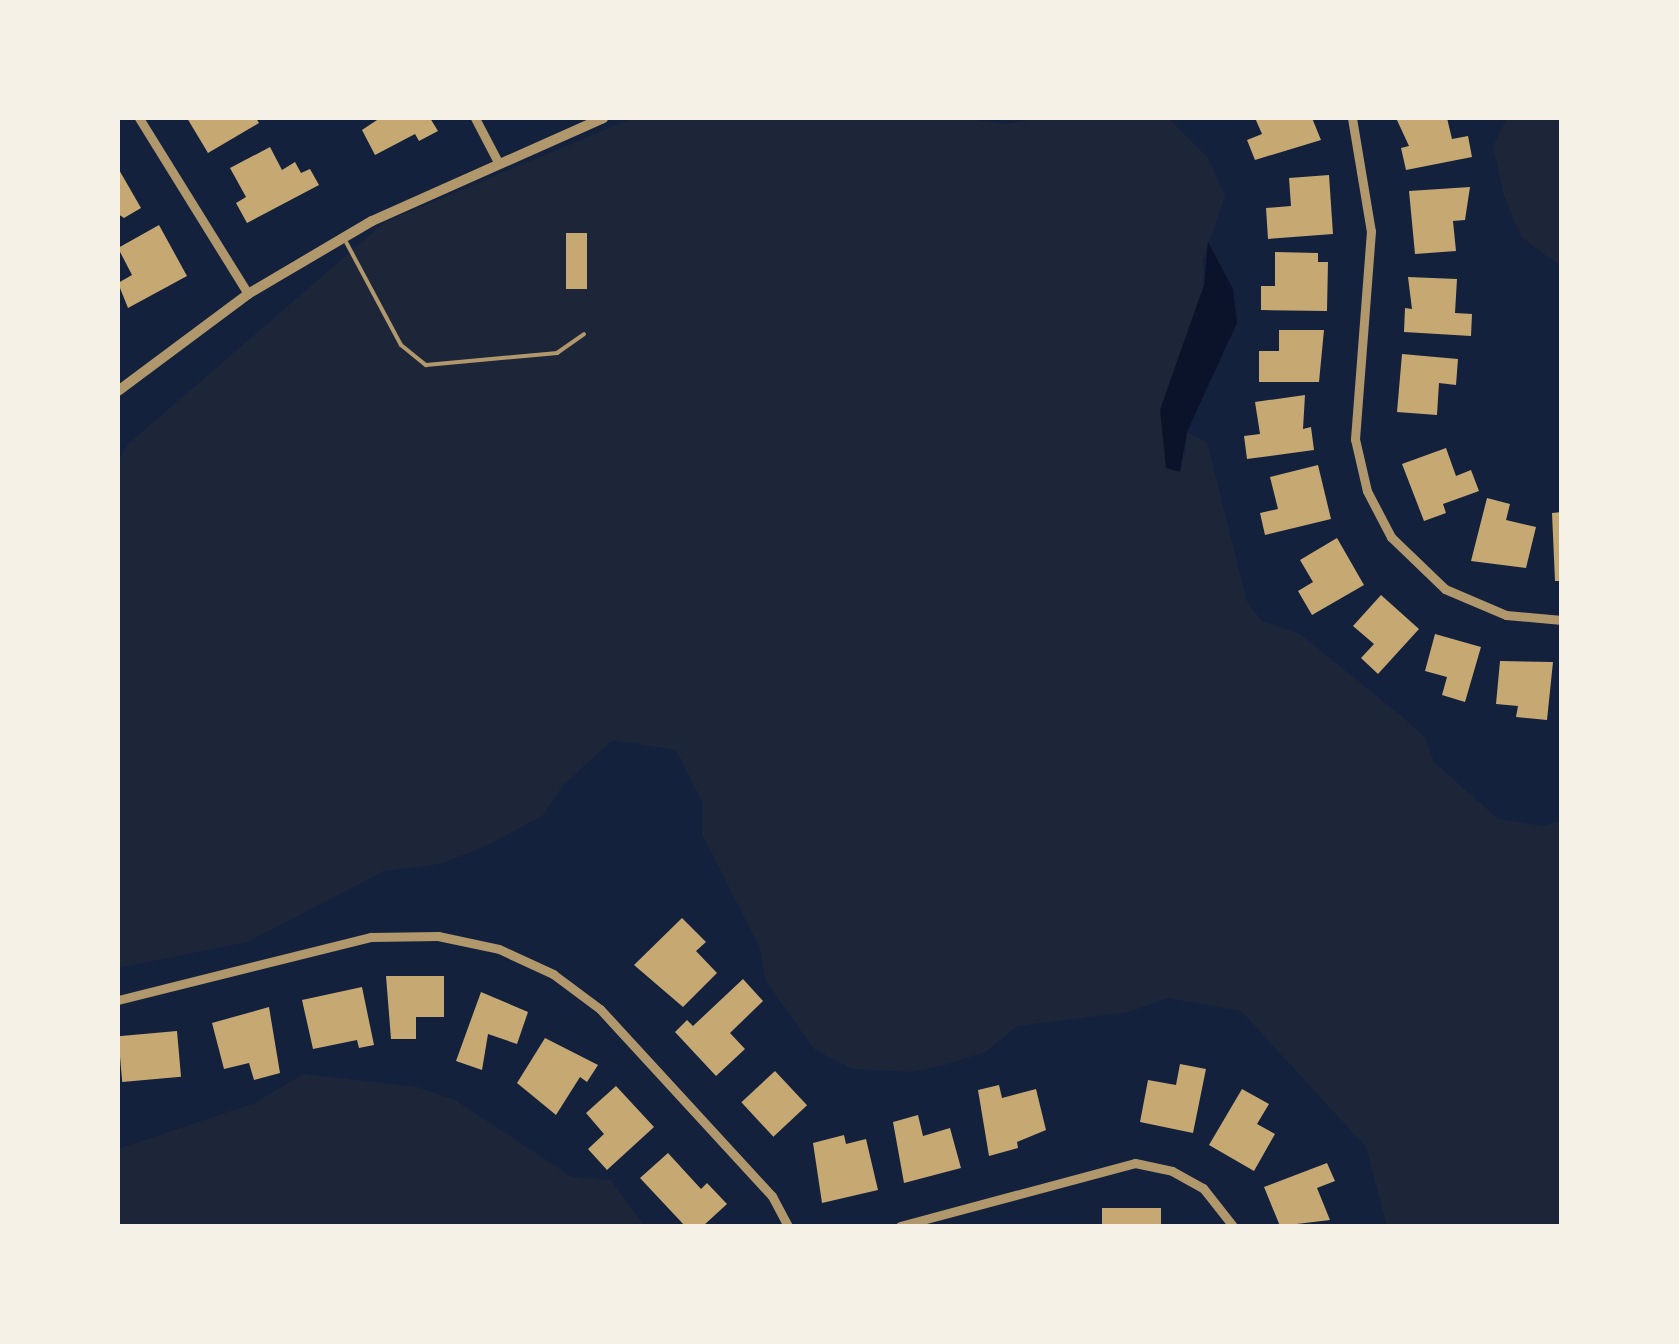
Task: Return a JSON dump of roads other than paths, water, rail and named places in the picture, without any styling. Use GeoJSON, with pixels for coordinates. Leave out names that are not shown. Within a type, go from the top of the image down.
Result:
{"type":"FeatureCollection","features":[{"type":"Feature","properties":{"kind":"street"},"geometry":{"type":"LineString","coordinates":[[138,118],[248,294]]}},
{"type":"Feature","properties":{"kind":"street"},"geometry":{"type":"LineString","coordinates":[[475,118],[498,162]]}},
{"type":"Feature","properties":{"kind":"street"},"geometry":{"type":"LineString","coordinates":[[118,390],[248,294],[344,238],[498,162],[603,118]]}},
{"type":"Feature","properties":{"kind":"street"},"geometry":{"type":"LineString","coordinates":[[1352,118],[1370,231],[1355,439],[1366,491],[1391,538],[1445,588],[1506,615],[1562,620]]}},
{"type":"Feature","properties":{"kind":"street"},"geometry":{"type":"LineString","coordinates":[[118,1000],[370,937],[438,936],[499,950],[552,974],[600,1010],[772,1196],[788,1226]]}},
{"type":"Feature","properties":{"kind":"street"},"geometry":{"type":"LineString","coordinates":[[900,1226],[1135,1163],[1172,1171],[1203,1188],[1234,1226]]}},
{"type":"Feature","properties":{"kind":"lane"},"geometry":{"type":"LineString","coordinates":[[344,238],[401,344],[426,365],[557,353],[584,334]]}}]}
